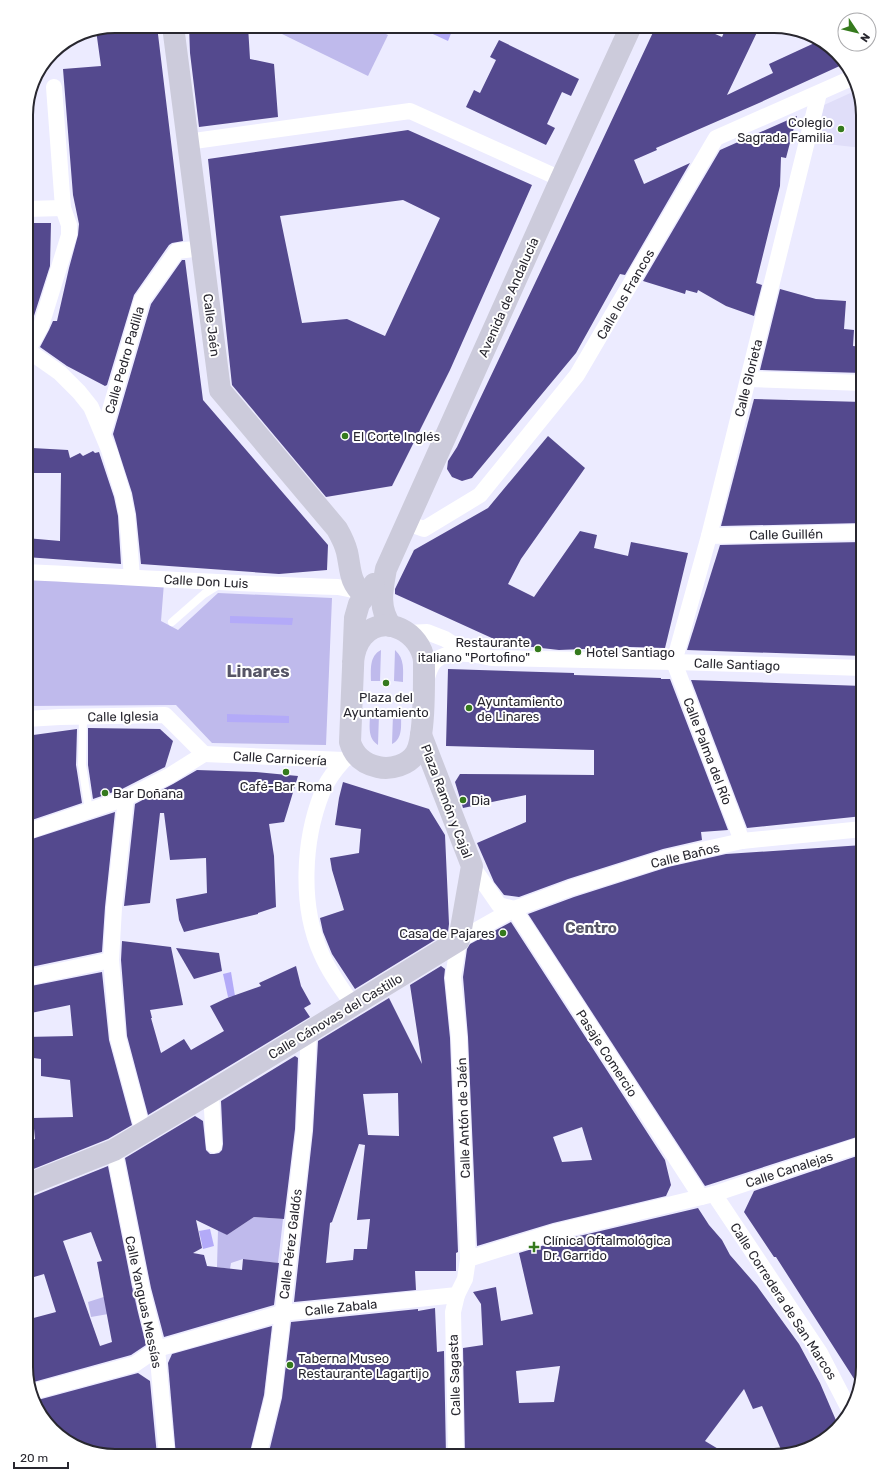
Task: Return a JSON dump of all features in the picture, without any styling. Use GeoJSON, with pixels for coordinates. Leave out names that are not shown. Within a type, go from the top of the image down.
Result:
{"type":"FeatureCollection","features":[{"type":"Feature","properties":{"kind":"street","name":"Calle Jaén"},"geometry":{"type":"LineString","coordinates":[[173,33],[220,390],[337,529],[346,548],[358,588]]}},
{"type":"Feature","properties":{"kind":"street","name":"Avenida de Andalucía"},"geometry":{"type":"LineString","coordinates":[[386,569],[628,33]]}},
{"type":"Feature","properties":{"kind":"street","name":"Calle los Francos"},"geometry":{"type":"LineString","coordinates":[[407,523],[424,529],[480,495],[578,375],[716,138],[848,80]]}},
{"type":"Feature","properties":{"kind":"street"},"geometry":{"type":"LineString","coordinates":[[33,340],[41,326],[69,235],[69,225],[63,208],[54,87]]}},
{"type":"Feature","properties":{"kind":"street","name":"Calle Glorieta"},"geometry":{"type":"LineString","coordinates":[[674,662],[709,536],[819,93]]}},
{"type":"Feature","properties":{"kind":"street"},"geometry":{"type":"LineString","coordinates":[[187,142],[410,111],[561,179]]}},
{"type":"Feature","properties":{"kind":"street"},"geometry":{"type":"LineString","coordinates":[[33,209],[63,208]]}},
{"type":"Feature","properties":{"kind":"street","name":"Calle Pedro Padilla"},"geometry":{"type":"LineString","coordinates":[[103,434],[142,300],[177,251],[202,248]]}},
{"type":"Feature","properties":{"kind":"street"},"geometry":{"type":"LineString","coordinates":[[33,354],[55,369],[79,392],[91,407],[103,434],[123,495],[127,515],[132,577]]}},
{"type":"Feature","properties":{"kind":"street"},"geometry":{"type":"LineString","coordinates":[[748,379],[856,383]]}},
{"type":"Feature","properties":{"kind":"street","name":"Calle Guillén"},"geometry":{"type":"LineString","coordinates":[[709,536],[856,532]]}},
{"type":"Feature","properties":{"kind":"street"},"geometry":{"type":"LineString","coordinates":[[358,588],[386,569]]}},
{"type":"Feature","properties":{"kind":"street"},"geometry":{"type":"LineString","coordinates":[[386,569],[381,600],[395,625]]}},
{"type":"Feature","properties":{"kind":"street","name":"Calle Don Luis"},"geometry":{"type":"LineString","coordinates":[[33,572],[222,583],[338,587],[353,590],[358,588]]}},
{"type":"Feature","properties":{"kind":"street"},"geometry":{"type":"LineString","coordinates":[[349,757],[362,760],[371,766],[393,768],[414,756],[420,744],[424,687],[424,661],[422,651],[416,640],[395,625],[358,588]]}},
{"type":"Feature","properties":{"kind":"street"},"geometry":{"type":"LineString","coordinates":[[353,1005],[331,973],[320,953],[315,938],[306,879],[307,856],[315,814],[322,792],[328,781],[349,757],[355,618],[359,604],[358,588]]}},
{"type":"Feature","properties":{"kind":"street"},"geometry":{"type":"LineString","coordinates":[[353,662],[357,645],[363,635],[373,629],[395,625]]}},
{"type":"Feature","properties":{"kind":"street","name":"Calle Santiago"},"geometry":{"type":"LineString","coordinates":[[395,625],[427,632],[445,639],[467,653]]}},
{"type":"Feature","properties":{"kind":"street","name":"Calle Santiago"},"geometry":{"type":"LineString","coordinates":[[424,687],[430,667],[436,660],[446,656],[467,653],[492,658],[856,668]]}},
{"type":"Feature","properties":{"kind":"street","name":"Calle Palma del Río"},"geometry":{"type":"LineString","coordinates":[[674,662],[742,841]]}},
{"type":"Feature","properties":{"kind":"street","name":"Calle Iglesia"},"geometry":{"type":"LineString","coordinates":[[33,718],[166,715],[204,754]]}},
{"type":"Feature","properties":{"kind":"street","name":"Plaza Ramón y Cajal"},"geometry":{"type":"LineString","coordinates":[[421,735],[472,866],[498,905],[514,909]]}},
{"type":"Feature","properties":{"kind":"street"},"geometry":{"type":"LineString","coordinates":[[33,830],[126,798],[169,776],[204,754]]}},
{"type":"Feature","properties":{"kind":"street","name":"Calle Carnicería"},"geometry":{"type":"LineString","coordinates":[[204,754],[349,757]]}},
{"type":"Feature","properties":{"kind":"street"},"geometry":{"type":"LineString","coordinates":[[126,798],[114,908],[111,960],[118,1038],[143,1131]]}},
{"type":"Feature","properties":{"kind":"street","name":"Calle Baños"},"geometry":{"type":"LineString","coordinates":[[514,909],[571,888],[666,858],[742,841],[856,830]]}},
{"type":"Feature","properties":{"kind":"street","name":"Plaza Ramón y Cajal"},"geometry":{"type":"LineString","coordinates":[[459,940],[472,866]]}},
{"type":"Feature","properties":{"kind":"street"},"geometry":{"type":"LineString","coordinates":[[459,940],[514,909]]}},
{"type":"Feature","properties":{"kind":"street","name":"Pasaje Comercio"},"geometry":{"type":"LineString","coordinates":[[514,909],[707,1195]]}},
{"type":"Feature","properties":{"kind":"street","name":"Calle Cánovas del Castillo"},"geometry":{"type":"LineString","coordinates":[[33,1182],[114,1150],[459,940]]}},
{"type":"Feature","properties":{"kind":"street","name":"Calle Antón de Jaén"},"geometry":{"type":"LineString","coordinates":[[457,1295],[465,1279],[468,1258],[460,1037],[453,977],[459,940]]}},
{"type":"Feature","properties":{"kind":"street"},"geometry":{"type":"LineString","coordinates":[[33,977],[111,960]]}},
{"type":"Feature","properties":{"kind":"street","name":"Calle Pérez Galdós"},"geometry":{"type":"LineString","coordinates":[[260,1449],[273,1397],[304,1130],[309,1031]]}},
{"type":"Feature","properties":{"kind":"street"},"geometry":{"type":"LineString","coordinates":[[211,1092],[214,1145]]}},
{"type":"Feature","properties":{"kind":"street","name":"Calle Canalejas"},"geometry":{"type":"LineString","coordinates":[[468,1258],[554,1232],[707,1195],[856,1146]]}},
{"type":"Feature","properties":{"kind":"street","name":"Calle Yanguas Messías"},"geometry":{"type":"LineString","coordinates":[[114,1150],[139,1276],[157,1349],[166,1449]]}},
{"type":"Feature","properties":{"kind":"street","name":"Calle Corredera de San Marcos"},"geometry":{"type":"LineString","coordinates":[[707,1195],[820,1353],[847,1405]]}},
{"type":"Feature","properties":{"kind":"street","name":"Calle Zabala"},"geometry":{"type":"LineString","coordinates":[[37,1391],[134,1364],[157,1349],[282,1314],[457,1295]]}},
{"type":"Feature","properties":{"kind":"street","name":"Calle Sagasta"},"geometry":{"type":"LineString","coordinates":[[456,1449],[452,1312],[457,1295]]}},
{"type":"Feature","properties":{"kind":"lane"},"geometry":{"type":"LineString","coordinates":[[172,622],[204,594],[222,583]]}},
{"type":"Feature","properties":{"kind":"lane"},"geometry":{"type":"LineString","coordinates":[[83,716],[82,765],[89,811]]}},
{"type":"Feature","properties":{"kind":"shaded area"},"geometry":{"type":"Polygon","coordinates":[[[384,33],[388,35],[368,76],[282,34],[384,33]]]}},
{"type":"Feature","properties":{"kind":"shaded area"},"geometry":{"type":"Polygon","coordinates":[[[431,33],[451,33],[448,41],[431,33]]]}},
{"type":"Feature","properties":{"kind":"shaded area","name":"Colegio Sagrada Familia"},"geometry":{"type":"Polygon","coordinates":[[[852,92],[856,115],[856,147],[817,143],[824,105],[852,92]]]}},
{"type":"Feature","properties":{"kind":"shaded area"},"geometry":{"type":"Polygon","coordinates":[[[33,578],[164,583],[161,621],[178,630],[218,593],[332,598],[326,745],[212,743],[176,705],[33,706],[33,578]]]}},
{"type":"Feature","properties":{"kind":"shaded area"},"geometry":{"type":"Polygon","coordinates":[[[230,616],[293,618],[292,625],[230,623],[230,616]]]}},
{"type":"Feature","properties":{"kind":"shaded area"},"geometry":{"type":"Polygon","coordinates":[[[381,650],[380,681],[371,681],[371,668],[374,656],[381,650]]]}},
{"type":"Feature","properties":{"kind":"shaded area"},"geometry":{"type":"Polygon","coordinates":[[[395,650],[402,661],[403,682],[394,681],[395,650]]]}},
{"type":"Feature","properties":{"kind":"shaded area"},"geometry":{"type":"Polygon","coordinates":[[[370,713],[379,714],[378,745],[374,742],[371,735],[370,713]]]}},
{"type":"Feature","properties":{"kind":"shaded area"},"geometry":{"type":"Polygon","coordinates":[[[227,714],[289,716],[289,723],[227,722],[227,714]]]}},
{"type":"Feature","properties":{"kind":"shaded area"},"geometry":{"type":"Polygon","coordinates":[[[393,714],[401,714],[401,727],[398,739],[392,744],[393,714]]]}},
{"type":"Feature","properties":{"kind":"shaded area"},"geometry":{"type":"Polygon","coordinates":[[[231,972],[235,996],[228,997],[223,974],[231,972]]]}},
{"type":"Feature","properties":{"kind":"shaded area"},"geometry":{"type":"Polygon","coordinates":[[[254,1217],[283,1219],[278,1263],[243,1259],[231,1263],[230,1269],[217,1267],[218,1230],[227,1235],[254,1217]]]}},
{"type":"Feature","properties":{"kind":"shaded area"},"geometry":{"type":"Polygon","coordinates":[[[210,1229],[214,1246],[203,1249],[199,1231],[210,1229]]]}},
{"type":"Feature","properties":{"kind":"shaded area"},"geometry":{"type":"Polygon","coordinates":[[[135,1287],[137,1309],[91,1317],[88,1302],[135,1287]]]}},
{"type":"Feature","properties":{"kind":"building"},"geometry":{"type":"Polygon","coordinates":[[[115,33],[158,33],[183,241],[169,245],[134,295],[107,385],[105,386],[67,366],[40,347],[53,321],[57,321],[78,235],[79,224],[73,195],[63,69],[101,66],[97,35],[115,33]]]}},
{"type":"Feature","properties":{"kind":"building"},"geometry":{"type":"Polygon","coordinates":[[[189,33],[248,33],[250,59],[274,64],[278,117],[199,127],[190,53],[189,33]]]}},
{"type":"Feature","properties":{"kind":"building"},"geometry":{"type":"Polygon","coordinates":[[[653,33],[713,33],[722,37],[724,33],[757,33],[727,95],[773,73],[769,64],[814,43],[828,53],[839,66],[656,148],[657,150],[634,160],[644,184],[690,163],[625,275],[620,274],[576,353],[472,478],[462,481],[452,477],[447,469],[448,461],[457,447],[653,33]]]}},
{"type":"Feature","properties":{"kind":"building"},"geometry":{"type":"Polygon","coordinates":[[[499,40],[579,79],[571,96],[562,92],[547,124],[555,128],[546,145],[466,107],[474,90],[480,93],[496,60],[490,57],[499,40]]]}},
{"type":"Feature","properties":{"kind":"building"},"geometry":{"type":"Polygon","coordinates":[[[797,116],[786,158],[781,157],[780,186],[756,283],[762,285],[754,316],[726,306],[698,290],[697,293],[686,290],[685,294],[643,281],[720,150],[797,116]]]}},
{"type":"Feature","properties":{"kind":"building"},"geometry":{"type":"Polygon","coordinates":[[[408,130],[532,185],[450,370],[392,486],[326,497],[232,385],[208,159],[408,130]],[[403,200],[280,216],[302,323],[347,319],[385,336],[440,218],[403,200]]]}},
{"type":"Feature","properties":{"kind":"building"},"geometry":{"type":"Polygon","coordinates":[[[33,223],[51,223],[50,266],[33,319],[33,223]]]}},
{"type":"Feature","properties":{"kind":"building"},"geometry":{"type":"Polygon","coordinates":[[[182,260],[185,260],[203,400],[328,545],[327,570],[279,574],[141,564],[136,514],[132,493],[113,434],[151,304],[182,260]]]}},
{"type":"Feature","properties":{"kind":"building"},"geometry":{"type":"Polygon","coordinates":[[[780,289],[816,299],[846,301],[844,329],[854,330],[853,346],[856,346],[856,373],[760,370],[780,289]]]}},
{"type":"Feature","properties":{"kind":"building"},"geometry":{"type":"Polygon","coordinates":[[[754,399],[856,402],[856,523],[721,526],[754,399]]]}},
{"type":"Feature","properties":{"kind":"building"},"geometry":{"type":"Polygon","coordinates":[[[548,436],[585,468],[521,559],[508,584],[534,597],[580,531],[597,535],[594,548],[628,556],[631,542],[688,553],[665,648],[630,647],[559,650],[505,644],[395,594],[395,589],[414,550],[488,508],[548,436]]]}},
{"type":"Feature","properties":{"kind":"building"},"geometry":{"type":"Polygon","coordinates":[[[33,448],[68,450],[70,458],[80,453],[83,456],[93,451],[95,453],[99,452],[114,497],[118,516],[121,564],[33,558],[33,539],[60,541],[61,473],[33,473],[33,448]]]}},
{"type":"Feature","properties":{"kind":"building"},"geometry":{"type":"Polygon","coordinates":[[[856,542],[856,656],[687,650],[720,545],[856,542]]]}},
{"type":"Feature","properties":{"kind":"building"},"geometry":{"type":"Polygon","coordinates":[[[448,669],[574,673],[574,675],[670,679],[728,830],[701,832],[702,840],[663,849],[568,879],[519,897],[504,895],[494,882],[477,843],[526,822],[526,795],[463,808],[455,782],[460,774],[594,775],[594,750],[446,746],[448,669]]]}},
{"type":"Feature","properties":{"kind":"building"},"geometry":{"type":"Polygon","coordinates":[[[691,680],[856,686],[856,817],[747,828],[691,680]]]}},
{"type":"Feature","properties":{"kind":"building"},"geometry":{"type":"Polygon","coordinates":[[[88,728],[160,729],[173,741],[165,767],[122,789],[93,799],[88,765],[88,728]]]}},
{"type":"Feature","properties":{"kind":"building"},"geometry":{"type":"Polygon","coordinates":[[[77,729],[76,765],[82,803],[33,820],[33,735],[77,729]]]}},
{"type":"Feature","properties":{"kind":"building"},"geometry":{"type":"Polygon","coordinates":[[[197,770],[256,772],[298,776],[284,822],[269,824],[274,856],[276,907],[258,914],[184,932],[179,920],[176,899],[207,893],[206,858],[170,860],[164,813],[160,813],[150,903],[124,906],[135,804],[197,770]]]}},
{"type":"Feature","properties":{"kind":"building"},"geometry":{"type":"Polygon","coordinates":[[[343,782],[429,809],[445,835],[449,924],[448,932],[355,989],[332,954],[323,932],[320,918],[344,910],[330,858],[359,853],[361,829],[335,825],[343,782]]]}},
{"type":"Feature","properties":{"kind":"building"},"geometry":{"type":"Polygon","coordinates":[[[115,812],[102,952],[33,967],[33,839],[115,812]]]}},
{"type":"Feature","properties":{"kind":"building"},"geometry":{"type":"Polygon","coordinates":[[[856,845],[856,1137],[705,1186],[528,914],[574,897],[668,867],[726,854],[856,845]]]}},
{"type":"Feature","properties":{"kind":"building"},"geometry":{"type":"Polygon","coordinates":[[[511,922],[665,1160],[671,1185],[666,1196],[553,1223],[477,1246],[468,1037],[463,977],[467,949],[470,944],[511,922]],[[582,1127],[553,1137],[562,1162],[592,1160],[582,1127]]]}},
{"type":"Feature","properties":{"kind":"building"},"geometry":{"type":"Polygon","coordinates":[[[122,941],[171,947],[183,1005],[150,1010],[161,1053],[184,1039],[191,1050],[224,1031],[210,1006],[227,998],[261,986],[259,983],[296,966],[301,986],[311,1004],[304,1008],[310,1017],[148,1115],[127,1036],[121,960],[122,941]]]}},
{"type":"Feature","properties":{"kind":"building"},"geometry":{"type":"Polygon","coordinates":[[[176,948],[219,953],[222,971],[194,979],[176,948]]]}},
{"type":"Feature","properties":{"kind":"building"},"geometry":{"type":"Polygon","coordinates":[[[441,966],[445,969],[444,978],[450,1038],[458,1252],[456,1253],[456,1271],[415,1271],[416,1290],[294,1302],[313,1131],[318,1041],[389,998],[422,1064],[410,985],[441,966]],[[398,1093],[363,1094],[368,1135],[399,1136],[398,1093]],[[359,1144],[332,1222],[330,1223],[326,1263],[353,1260],[354,1249],[367,1249],[370,1219],[357,1220],[365,1145],[359,1144]]]}},
{"type":"Feature","properties":{"kind":"building"},"geometry":{"type":"Polygon","coordinates":[[[102,972],[109,1040],[132,1125],[108,1139],[33,1169],[33,1140],[35,1139],[33,1118],[73,1117],[70,1080],[41,1076],[41,1059],[33,1058],[33,1037],[73,1036],[70,1005],[33,1013],[33,986],[102,972]]]}},
{"type":"Feature","properties":{"kind":"building"},"geometry":{"type":"Polygon","coordinates":[[[295,1056],[298,1058],[295,1129],[284,1219],[254,1217],[227,1235],[196,1220],[202,1248],[193,1253],[204,1255],[207,1266],[242,1270],[243,1259],[279,1263],[274,1305],[164,1337],[151,1288],[125,1158],[195,1116],[203,1121],[206,1150],[210,1154],[219,1153],[222,1150],[223,1144],[221,1101],[295,1056]]]}},
{"type":"Feature","properties":{"kind":"building"},"geometry":{"type":"Polygon","coordinates":[[[856,1156],[856,1367],[855,1380],[776,1257],[774,1257],[744,1212],[754,1191],[856,1156]]]}},
{"type":"Feature","properties":{"kind":"building"},"geometry":{"type":"Polygon","coordinates":[[[108,1166],[133,1292],[146,1345],[131,1355],[35,1382],[33,1372],[33,1318],[56,1312],[44,1274],[34,1277],[33,1196],[108,1166]],[[91,1232],[63,1241],[100,1346],[112,1342],[97,1262],[102,1261],[91,1232]]]}},
{"type":"Feature","properties":{"kind":"building"},"geometry":{"type":"Polygon","coordinates":[[[698,1208],[709,1225],[722,1240],[730,1255],[757,1286],[799,1344],[820,1383],[836,1420],[828,1429],[810,1441],[800,1445],[781,1449],[762,1406],[753,1409],[744,1389],[705,1441],[718,1449],[465,1449],[463,1348],[483,1345],[481,1304],[473,1292],[496,1287],[501,1321],[533,1314],[519,1253],[558,1241],[698,1208]],[[560,1366],[516,1371],[519,1403],[554,1402],[560,1366]]]}},
{"type":"Feature","properties":{"kind":"building"},"geometry":{"type":"Polygon","coordinates":[[[435,1308],[437,1352],[444,1351],[446,1449],[270,1449],[282,1398],[291,1322],[418,1309],[418,1311],[435,1308]]]}},
{"type":"Feature","properties":{"kind":"building"},"geometry":{"type":"Polygon","coordinates":[[[272,1326],[264,1395],[251,1449],[175,1449],[168,1363],[172,1354],[272,1326]]]}},
{"type":"Feature","properties":{"kind":"building"},"geometry":{"type":"Polygon","coordinates":[[[138,1373],[150,1381],[156,1449],[110,1449],[89,1445],[79,1441],[61,1429],[53,1421],[40,1399],[138,1373]]]}},
{"type":"Feature","properties":{"kind":"place","name":"Colegio Sagrada Familia"},"geometry":{"type":"Point","coordinates":[841,129]}},
{"type":"Feature","properties":{"kind":"place","name":"El Corte Inglés"},"geometry":{"type":"Point","coordinates":[345,436]}},
{"type":"Feature","properties":{"kind":"place","name":"Restaurante italiano \"Portofino\""},"geometry":{"type":"Point","coordinates":[538,649]}},
{"type":"Feature","properties":{"kind":"place","name":"Hotel Santiago"},"geometry":{"type":"Point","coordinates":[578,652]}},
{"type":"Feature","properties":{"kind":"place","name":"Plaza del Ayuntamiento"},"geometry":{"type":"Point","coordinates":[386,683]}},
{"type":"Feature","properties":{"kind":"place","name":"Ayuntamiento de Linares"},"geometry":{"type":"Point","coordinates":[469,708]}},
{"type":"Feature","properties":{"kind":"place","name":"Café-Bar Roma"},"geometry":{"type":"Point","coordinates":[286,772]}},
{"type":"Feature","properties":{"kind":"place","name":"Bar Doñana"},"geometry":{"type":"Point","coordinates":[105,793]}},
{"type":"Feature","properties":{"kind":"place","name":"Dia"},"geometry":{"type":"Point","coordinates":[463,800]}},
{"type":"Feature","properties":{"kind":"place","name":"Casa de Pajares"},"geometry":{"type":"Point","coordinates":[503,933]}},
{"type":"Feature","properties":{"kind":"place","name":"Clínica Oftalmológica Dr. Garrido"},"geometry":{"type":"Point","coordinates":[534,1247]}},
{"type":"Feature","properties":{"kind":"place","name":"Taberna Museo Restaurante Lagartijo"},"geometry":{"type":"Point","coordinates":[290,1365]}},
{"type":"Feature","properties":{"kind":"district","name":"Linares"},"geometry":{"type":"Point","coordinates":[258,671]}},
{"type":"Feature","properties":{"kind":"district","name":"Centro"},"geometry":{"type":"Point","coordinates":[591,928]}}]}
